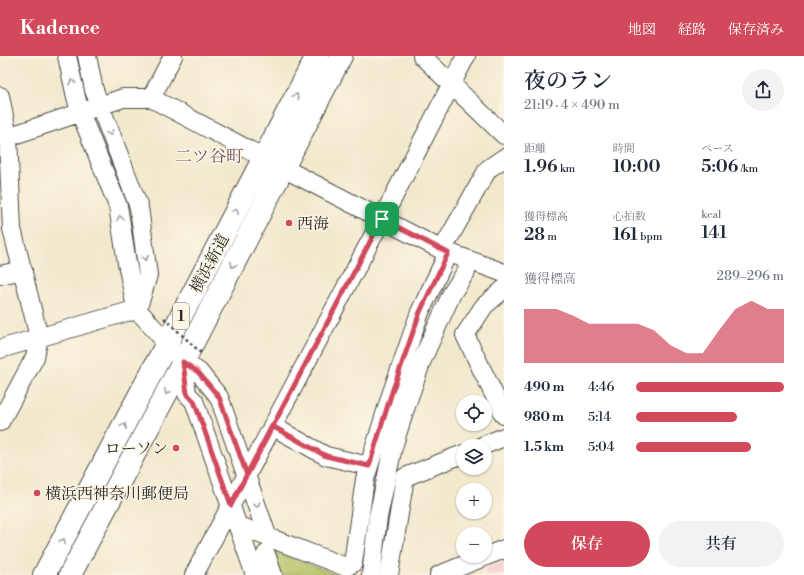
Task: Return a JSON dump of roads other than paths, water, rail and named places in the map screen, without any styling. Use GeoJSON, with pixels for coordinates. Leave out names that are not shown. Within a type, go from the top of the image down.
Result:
{"type":"FeatureCollection","features":[{"type":"Feature","properties":{"kind":"highway","name":"横浜新道"},"geometry":{"type":"LineString","coordinates":[[70,575],[192,357],[274,163],[317,56]]}},
{"type":"Feature","properties":{"kind":"highway","name":"横浜新道"},"geometry":{"type":"LineString","coordinates":[[44,575],[151,375],[166,343],[274,163],[341,56]]}},
{"type":"Feature","properties":{"kind":"street"},"geometry":{"type":"LineString","coordinates":[[67,56],[80,112],[118,206],[127,263],[137,311],[166,343],[192,357],[198,372],[219,397],[247,475],[267,546],[273,575]]}},
{"type":"Feature","properties":{"kind":"street"},"geometry":{"type":"LineString","coordinates":[[87,56],[94,90],[139,207],[148,275],[137,311]]}},
{"type":"Feature","properties":{"kind":"street"},"geometry":{"type":"LineString","coordinates":[[151,98],[173,56]]}},
{"type":"Feature","properties":{"kind":"street"},"geometry":{"type":"LineString","coordinates":[[422,56],[504,135]]}},
{"type":"Feature","properties":{"kind":"street"},"geometry":{"type":"LineString","coordinates":[[194,575],[382,219],[466,56]]}},
{"type":"Feature","properties":{"kind":"street"},"geometry":{"type":"LineString","coordinates":[[0,96],[4,136],[6,223],[12,229],[39,337],[35,357],[0,422]]}},
{"type":"Feature","properties":{"kind":"street"},"geometry":{"type":"LineString","coordinates":[[4,136],[123,98],[151,98],[445,252],[504,273]]}},
{"type":"Feature","properties":{"kind":"street"},"geometry":{"type":"LineString","coordinates":[[239,526],[267,546],[346,567],[353,563],[365,479],[391,395],[420,312],[445,252],[488,169],[504,158]]}},
{"type":"Feature","properties":{"kind":"street"},"geometry":{"type":"LineString","coordinates":[[0,275],[23,270]]}},
{"type":"Feature","properties":{"kind":"street"},"geometry":{"type":"LineString","coordinates":[[371,575],[378,517],[393,448],[406,406],[422,360],[449,300],[466,272]]}},
{"type":"Feature","properties":{"kind":"street"},"geometry":{"type":"LineString","coordinates":[[504,289],[484,306],[465,335],[504,415]]}},
{"type":"Feature","properties":{"kind":"street"},"geometry":{"type":"LineString","coordinates":[[0,348],[127,312],[137,311]]}},
{"type":"Feature","properties":{"kind":"street"},"geometry":{"type":"LineString","coordinates":[[192,357],[187,394],[194,401],[255,575]]}},
{"type":"Feature","properties":{"kind":"street"},"geometry":{"type":"LineString","coordinates":[[272,426],[326,456],[369,466]]}},
{"type":"Feature","properties":{"kind":"street"},"geometry":{"type":"LineString","coordinates":[[492,442],[504,437]]}},
{"type":"Feature","properties":{"kind":"street"},"geometry":{"type":"LineString","coordinates":[[389,575],[405,477],[456,457]]}},
{"type":"Feature","properties":{"kind":"street"},"geometry":{"type":"LineString","coordinates":[[439,575],[504,549]]}},
{"type":"Feature","properties":{"kind":"place","name":"西海"},"geometry":{"type":"Point","coordinates":[289,223]}},
{"type":"Feature","properties":{"kind":"place","name":"ローソン"},"geometry":{"type":"Point","coordinates":[176,448]}},
{"type":"Feature","properties":{"kind":"place","name":"横浜西神奈川郵便局"},"geometry":{"type":"Point","coordinates":[37,493]}},
{"type":"Feature","properties":{"kind":"district","name":"二ツ谷町"},"geometry":{"type":"Point","coordinates":[209,156]}}]}
